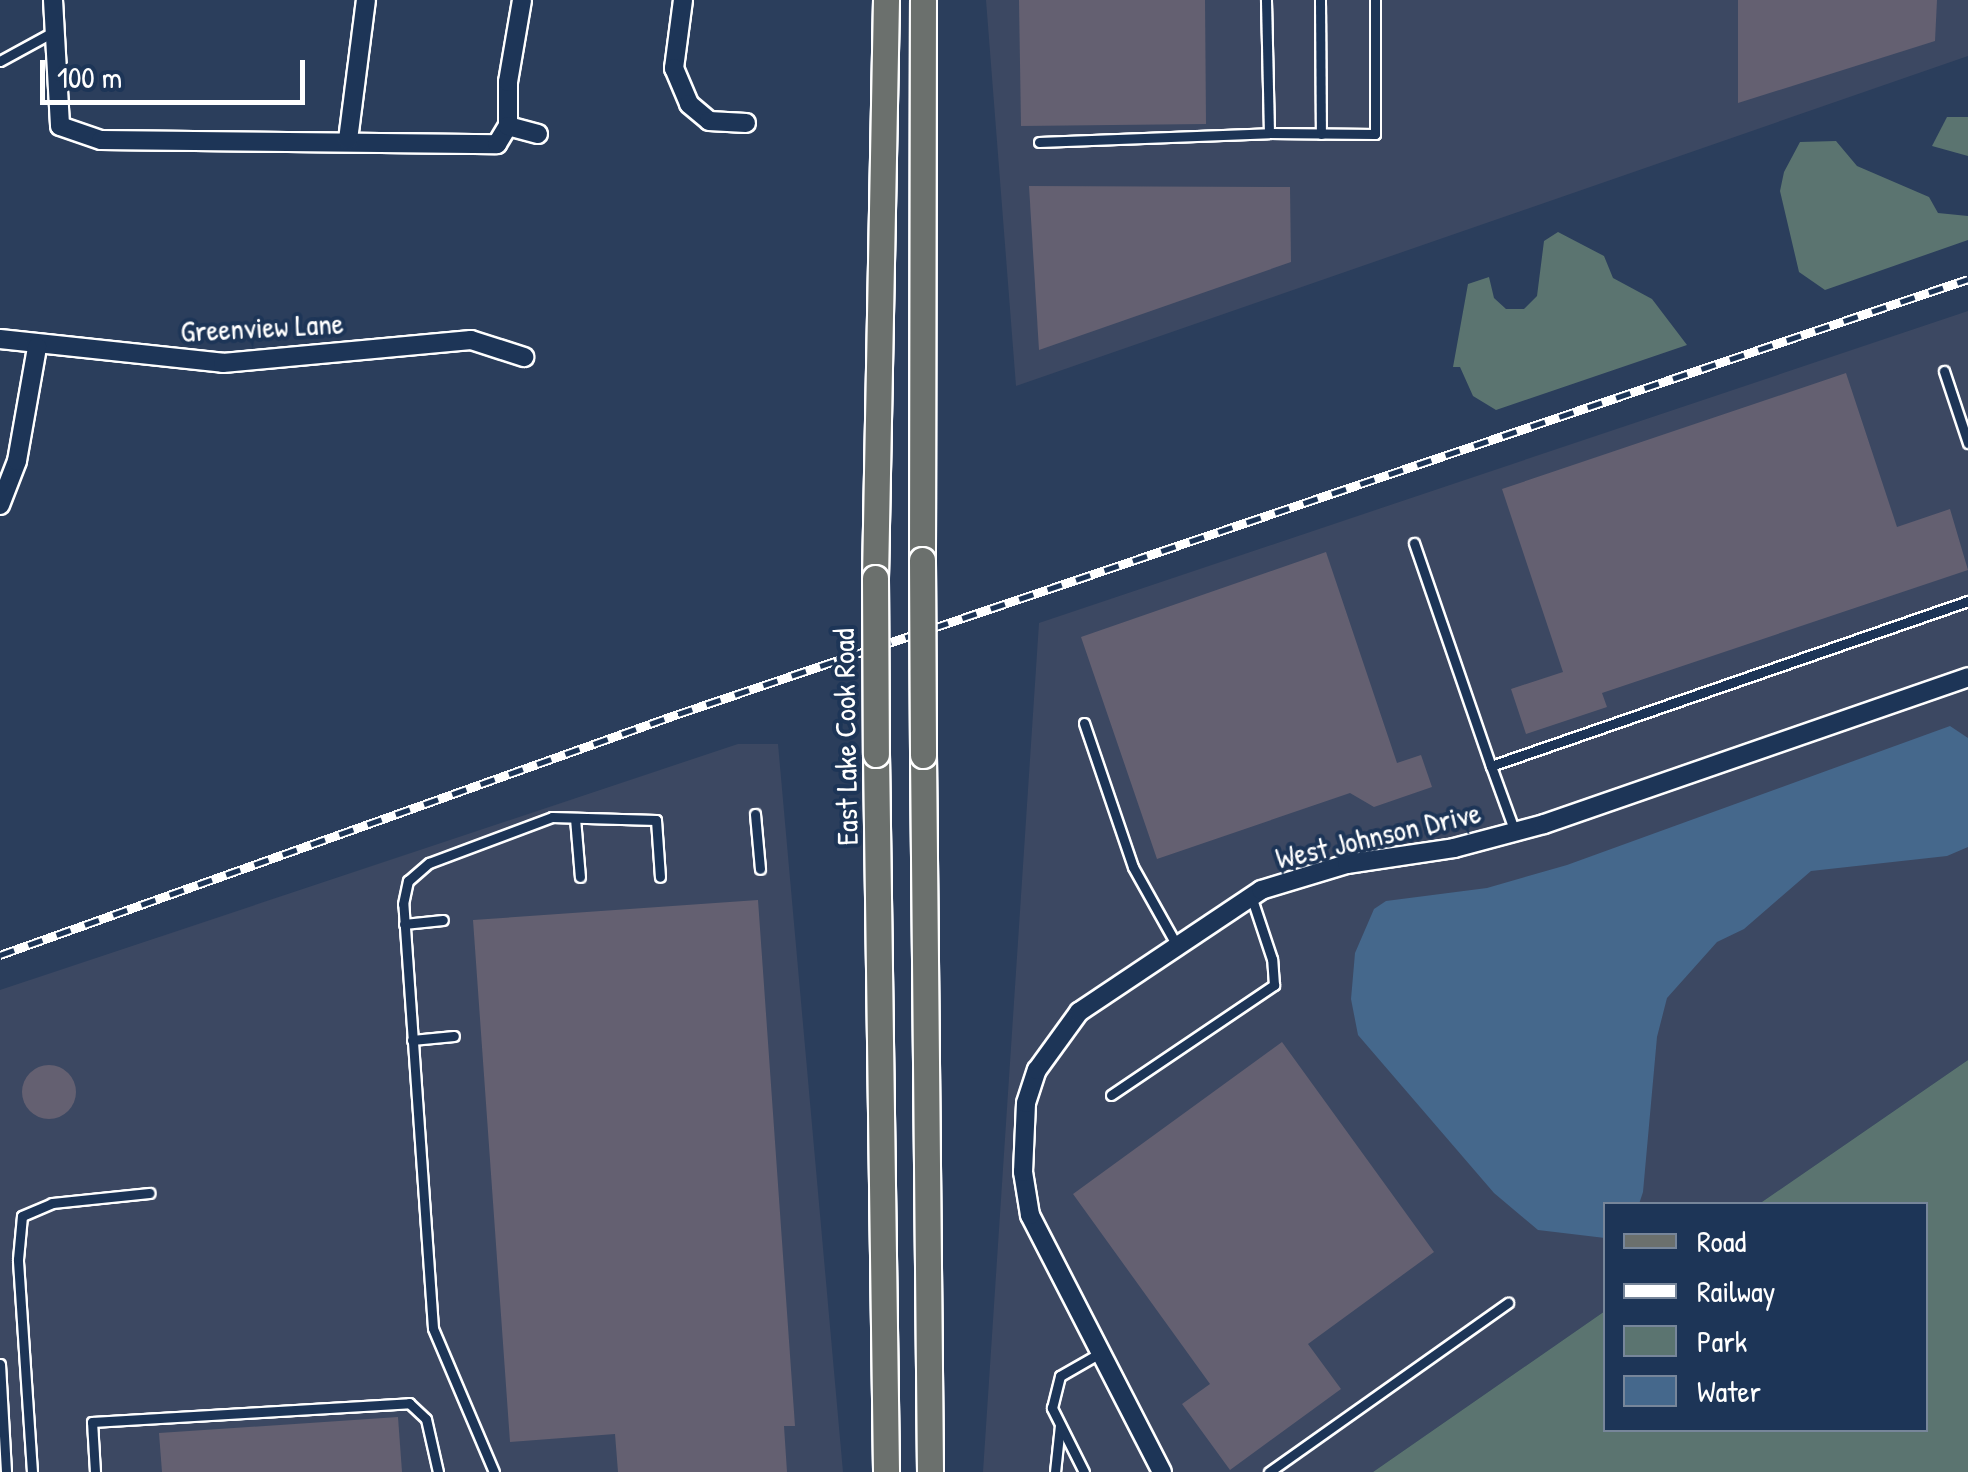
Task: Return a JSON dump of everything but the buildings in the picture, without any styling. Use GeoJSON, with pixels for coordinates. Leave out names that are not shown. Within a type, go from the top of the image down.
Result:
{"type":"FeatureCollection","features":[{"type":"Feature","properties":{"kind":"main road","name":"East Lake Cook Road"},"geometry":{"type":"LineString","coordinates":[[886,0],[875,578],[886,1472]]}},
{"type":"Feature","properties":{"kind":"main road"},"geometry":{"type":"LineString","coordinates":[[923,0],[922,560],[930,1472]]}},
{"type":"Feature","properties":{"kind":"street"},"geometry":{"type":"LineString","coordinates":[[53,0],[60,126],[102,140],[497,144],[508,126],[508,82],[522,0]]}},
{"type":"Feature","properties":{"kind":"street"},"geometry":{"type":"LineString","coordinates":[[348,140],[366,0]]}},
{"type":"Feature","properties":{"kind":"street"},"geometry":{"type":"LineString","coordinates":[[683,0],[674,68],[689,104],[709,121],[746,123]]}},
{"type":"Feature","properties":{"kind":"street"},"geometry":{"type":"LineString","coordinates":[[508,126],[538,134]]}},
{"type":"Feature","properties":{"kind":"street","name":"Greenview Lane"},"geometry":{"type":"LineString","coordinates":[[0,339],[37,347],[223,363],[471,340],[524,357]]}},
{"type":"Feature","properties":{"kind":"street"},"geometry":{"type":"LineString","coordinates":[[0,505],[16,461],[37,347]]}},
{"type":"Feature","properties":{"kind":"street","name":"West Johnson Drive"},"geometry":{"type":"LineString","coordinates":[[1162,1472],[1030,1215],[1023,1172],[1026,1104],[1037,1070],[1078,1012],[1251,896],[1348,864],[1516,832],[1968,677]]}},
{"type":"Feature","properties":{"kind":"lane"},"geometry":{"type":"LineString","coordinates":[[1266,0],[1269,133]]}},
{"type":"Feature","properties":{"kind":"lane"},"geometry":{"type":"LineString","coordinates":[[1320,0],[1321,134]]}},
{"type":"Feature","properties":{"kind":"lane"},"geometry":{"type":"LineString","coordinates":[[1038,142],[1269,133],[1374,134],[1375,0]]}},
{"type":"Feature","properties":{"kind":"lane"},"geometry":{"type":"LineString","coordinates":[[0,60],[53,32]]}},
{"type":"Feature","properties":{"kind":"lane"},"geometry":{"type":"LineString","coordinates":[[1944,371],[1968,443]]}},
{"type":"Feature","properties":{"kind":"lane"},"geometry":{"type":"LineString","coordinates":[[1414,543],[1516,832]]}},
{"type":"Feature","properties":{"kind":"lane"},"geometry":{"type":"LineString","coordinates":[[1491,766],[1968,600]]}},
{"type":"Feature","properties":{"kind":"lane"},"geometry":{"type":"LineString","coordinates":[[1084,723],[1133,867],[1176,944]]}},
{"type":"Feature","properties":{"kind":"lane"},"geometry":{"type":"LineString","coordinates":[[754,814],[760,869]]}},
{"type":"Feature","properties":{"kind":"lane"},"geometry":{"type":"LineString","coordinates":[[494,1472],[432,1328],[404,924],[408,881],[429,863],[552,817],[656,820],[660,877]]}},
{"type":"Feature","properties":{"kind":"lane"},"geometry":{"type":"LineString","coordinates":[[575,818],[580,877]]}},
{"type":"Feature","properties":{"kind":"lane"},"geometry":{"type":"LineString","coordinates":[[1111,1095],[1274,985],[1272,958],[1251,896]]}},
{"type":"Feature","properties":{"kind":"lane"},"geometry":{"type":"LineString","coordinates":[[404,924],[443,920]]}},
{"type":"Feature","properties":{"kind":"lane"},"geometry":{"type":"LineString","coordinates":[[412,1040],[454,1036]]}},
{"type":"Feature","properties":{"kind":"lane"},"geometry":{"type":"LineString","coordinates":[[32,1472],[18,1259],[22,1216],[52,1202],[149,1193]]}},
{"type":"Feature","properties":{"kind":"lane"},"geometry":{"type":"LineString","coordinates":[[1270,1472],[1508,1303]]}},
{"type":"Feature","properties":{"kind":"lane"},"geometry":{"type":"LineString","coordinates":[[1084,1472],[1052,1408],[1060,1376],[1103,1352]]}},
{"type":"Feature","properties":{"kind":"lane"},"geometry":{"type":"LineString","coordinates":[[0,1364],[6,1472]]}},
{"type":"Feature","properties":{"kind":"lane"},"geometry":{"type":"LineString","coordinates":[[95,1472],[92,1422],[408,1404],[426,1420],[438,1472]]}},
{"type":"Feature","properties":{"kind":"lane"},"geometry":{"type":"LineString","coordinates":[[1055,1472],[1060,1424]]}},
{"type":"Feature","properties":{"kind":"shaded area"},"geometry":{"type":"Polygon","coordinates":[[[986,0],[1968,0],[1968,56],[1016,386],[986,0]]]}},
{"type":"Feature","properties":{"kind":"shaded area"},"geometry":{"type":"Polygon","coordinates":[[[1968,311],[1968,1060],[1762,1202],[1603,1202],[1603,1312],[1373,1472],[983,1472],[1039,623],[1968,311]]]}},
{"type":"Feature","properties":{"kind":"shaded area"},"geometry":{"type":"Polygon","coordinates":[[[738,744],[778,744],[843,1472],[0,1472],[0,990],[738,744]]]}},
{"type":"Feature","properties":{"kind":"green space"},"geometry":{"type":"Polygon","coordinates":[[[1947,117],[1968,117],[1968,156],[1932,146],[1947,117]]]}},
{"type":"Feature","properties":{"kind":"green space"},"geometry":{"type":"Polygon","coordinates":[[[1836,141],[1857,166],[1929,197],[1938,213],[1968,216],[1968,240],[1825,290],[1799,272],[1780,191],[1784,172],[1800,142],[1836,141]]]}},
{"type":"Feature","properties":{"kind":"green space"},"geometry":{"type":"Polygon","coordinates":[[[1558,232],[1604,256],[1613,278],[1652,299],[1687,345],[1496,410],[1473,396],[1460,367],[1453,367],[1468,284],[1489,277],[1494,298],[1506,309],[1524,309],[1537,296],[1544,241],[1558,232]]]}},
{"type":"Feature","properties":{"kind":"green space"},"geometry":{"type":"Polygon","coordinates":[[[1968,1060],[1968,1472],[1373,1472],[1603,1312],[1603,1432],[1928,1432],[1928,1202],[1762,1202],[1968,1060]]]}},
{"type":"Feature","properties":{"kind":"water"},"geometry":{"type":"Polygon","coordinates":[[[1950,726],[1968,738],[1968,847],[1947,856],[1811,871],[1744,929],[1717,942],[1667,998],[1657,1037],[1643,1192],[1640,1202],[1603,1202],[1603,1238],[1538,1230],[1494,1193],[1358,1035],[1351,999],[1355,953],[1374,909],[1386,901],[1487,888],[1567,865],[1950,726]]]}},
{"type":"Feature","properties":{"kind":"railway"},"geometry":{"type":"LineString","coordinates":[[0,955],[678,714],[1968,279]]}}]}
